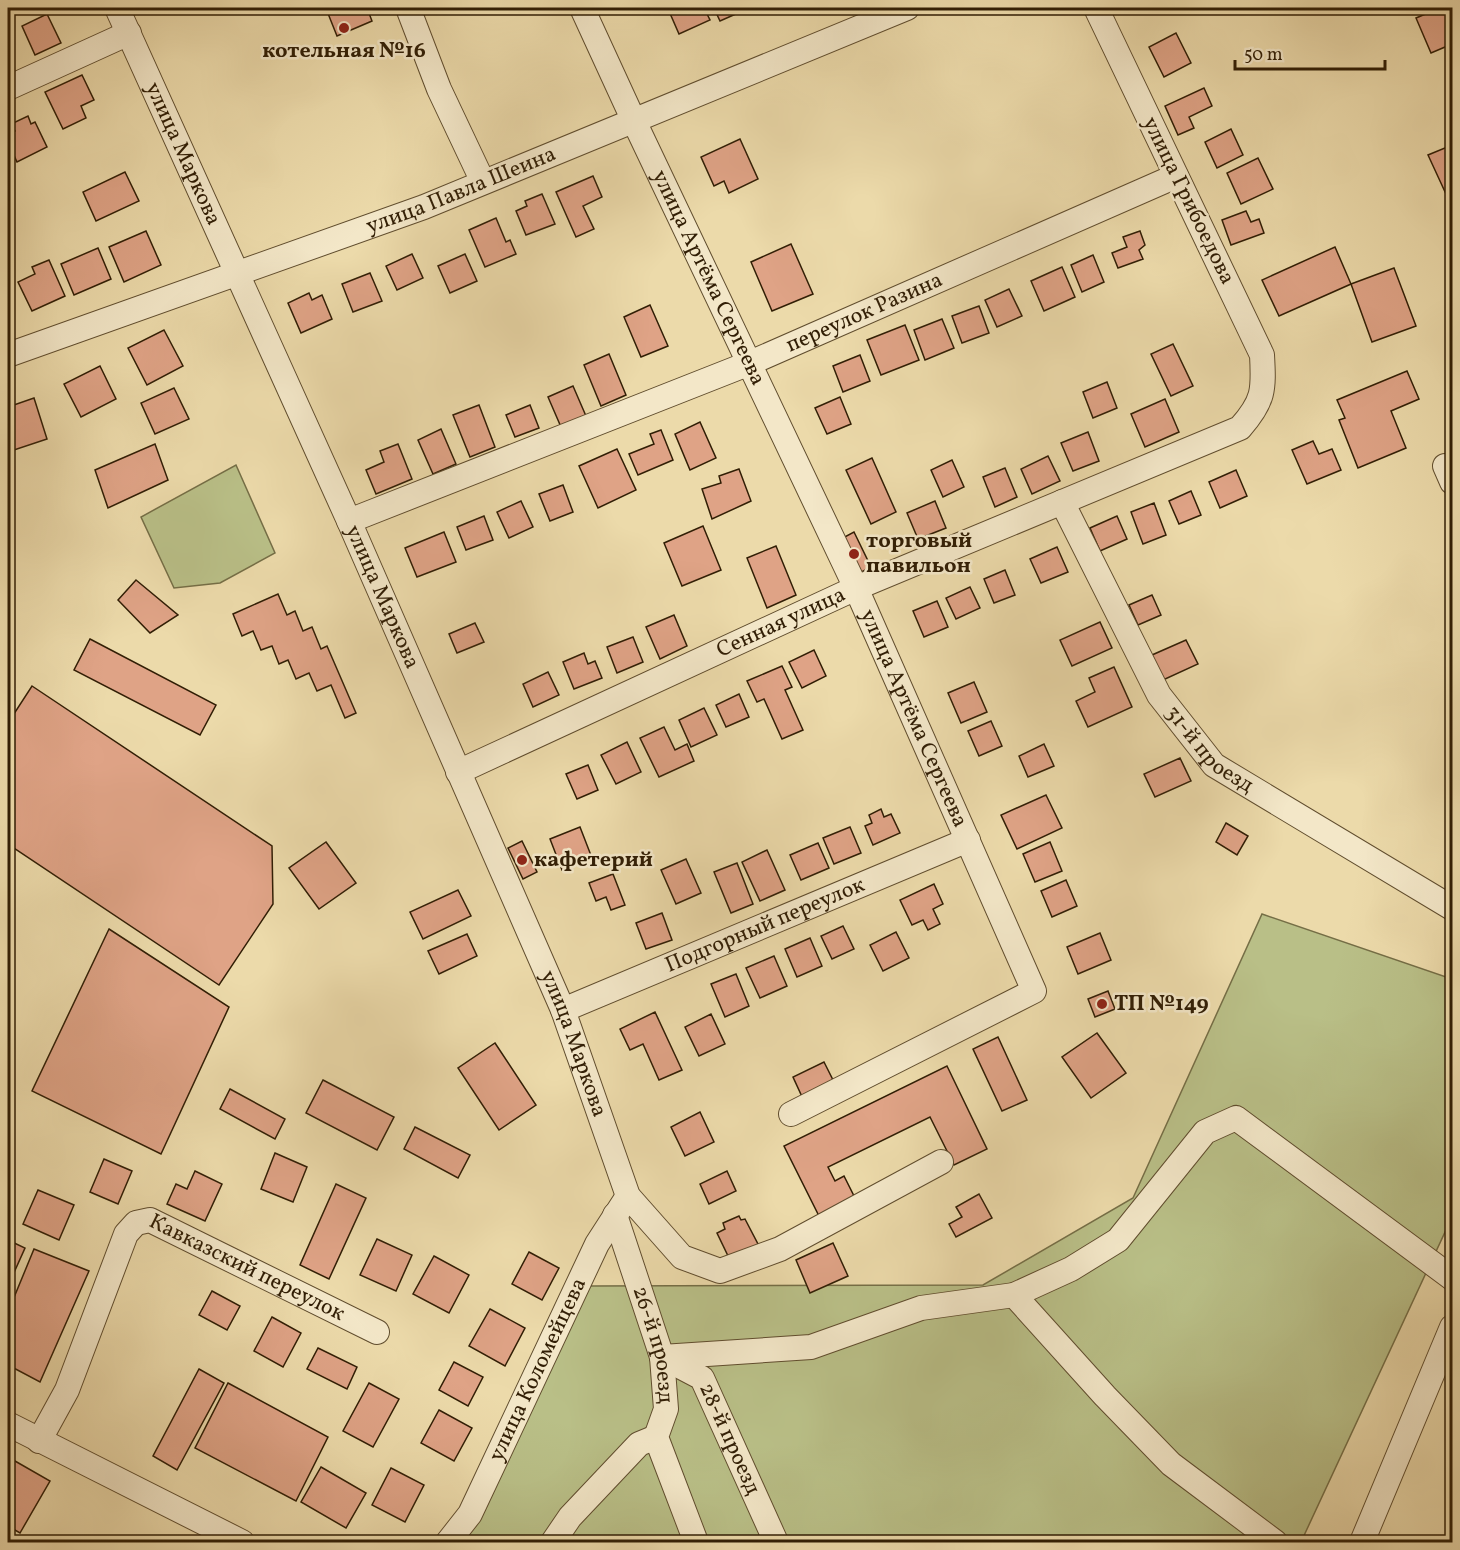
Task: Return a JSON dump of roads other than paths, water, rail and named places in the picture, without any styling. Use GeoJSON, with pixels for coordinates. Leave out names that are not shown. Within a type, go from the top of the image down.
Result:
{"type":"FeatureCollection","features":[{"type":"Feature","properties":{"kind":"street","name":"улица Маркова"},"geometry":{"type":"LineString","coordinates":[[117,8],[349,522],[563,1010],[621,1206]]}},
{"type":"Feature","properties":{"kind":"street"},"geometry":{"type":"LineString","coordinates":[[408,8],[439,89],[483,182]]}},
{"type":"Feature","properties":{"kind":"street","name":"улица Артёма Сергеева"},"geometry":{"type":"LineString","coordinates":[[582,8],[855,588],[1034,991],[791,1114]]}},
{"type":"Feature","properties":{"kind":"street","name":"улица Павла Шеина"},"geometry":{"type":"LineString","coordinates":[[8,355],[424,207],[907,8]]}},
{"type":"Feature","properties":{"kind":"street","name":"улица Грибоедова"},"geometry":{"type":"LineString","coordinates":[[1096,8],[1262,355],[1264,386],[1261,399]]}},
{"type":"Feature","properties":{"kind":"street"},"geometry":{"type":"LineString","coordinates":[[8,88],[129,33]]}},
{"type":"Feature","properties":{"kind":"street","name":"переулок Разина"},"geometry":{"type":"LineString","coordinates":[[349,522],[750,363],[1176,176]]}},
{"type":"Feature","properties":{"kind":"street","name":"Сенная улица"},"geometry":{"type":"LineString","coordinates":[[458,772],[855,588],[1240,428],[1256,410],[1261,399]]}},
{"type":"Feature","properties":{"kind":"street","name":"31-й проезд"},"geometry":{"type":"LineString","coordinates":[[1062,502],[1159,695],[1214,765],[1452,908]]}},
{"type":"Feature","properties":{"kind":"street","name":"Подгорный переулок"},"geometry":{"type":"LineString","coordinates":[[563,1010],[968,840]]}},
{"type":"Feature","properties":{"kind":"street"},"geometry":{"type":"LineString","coordinates":[[662,1357],[811,1347],[921,1308],[1014,1295],[1071,1269],[1118,1240],[1205,1132],[1236,1118],[1452,1278]]}},
{"type":"Feature","properties":{"kind":"street"},"geometry":{"type":"LineString","coordinates":[[621,1206],[682,1257],[720,1271],[780,1248],[941,1162]]}},
{"type":"Feature","properties":{"kind":"street","name":"26-й проезд"},"geometry":{"type":"LineString","coordinates":[[621,1206],[662,1357],[666,1408],[656,1437],[696,1542]]}},
{"type":"Feature","properties":{"kind":"street","name":"улица Коломейцева"},"geometry":{"type":"LineString","coordinates":[[448,1542],[470,1514],[597,1244],[621,1206]]}},
{"type":"Feature","properties":{"kind":"street","name":"Кавказский переулок"},"geometry":{"type":"LineString","coordinates":[[39,1441],[66,1390],[126,1234],[136,1224],[150,1220],[377,1332]]}},
{"type":"Feature","properties":{"kind":"street"},"geometry":{"type":"LineString","coordinates":[[1014,1295],[1105,1396],[1171,1464],[1275,1542]]}},
{"type":"Feature","properties":{"kind":"street"},"geometry":{"type":"LineString","coordinates":[[1362,1542],[1452,1327]]}},
{"type":"Feature","properties":{"kind":"street","name":"28-й проезд"},"geometry":{"type":"LineString","coordinates":[[662,1357],[702,1378],[776,1542]]}},
{"type":"Feature","properties":{"kind":"street"},"geometry":{"type":"LineString","coordinates":[[8,1424],[242,1542]]}},
{"type":"Feature","properties":{"kind":"street"},"geometry":{"type":"LineString","coordinates":[[553,1542],[570,1517],[639,1444],[656,1437]]}},
{"type":"Feature","properties":{"kind":"place","name":"котельная №16"},"geometry":{"type":"Point","coordinates":[344,28]}},
{"type":"Feature","properties":{"kind":"place","name":"торговый павильон"},"geometry":{"type":"Point","coordinates":[854,554]}},
{"type":"Feature","properties":{"kind":"place","name":"кафетерий"},"geometry":{"type":"Point","coordinates":[522,860]}},
{"type":"Feature","properties":{"kind":"place","name":"ТП №149"},"geometry":{"type":"Point","coordinates":[1102,1004]}}]}
